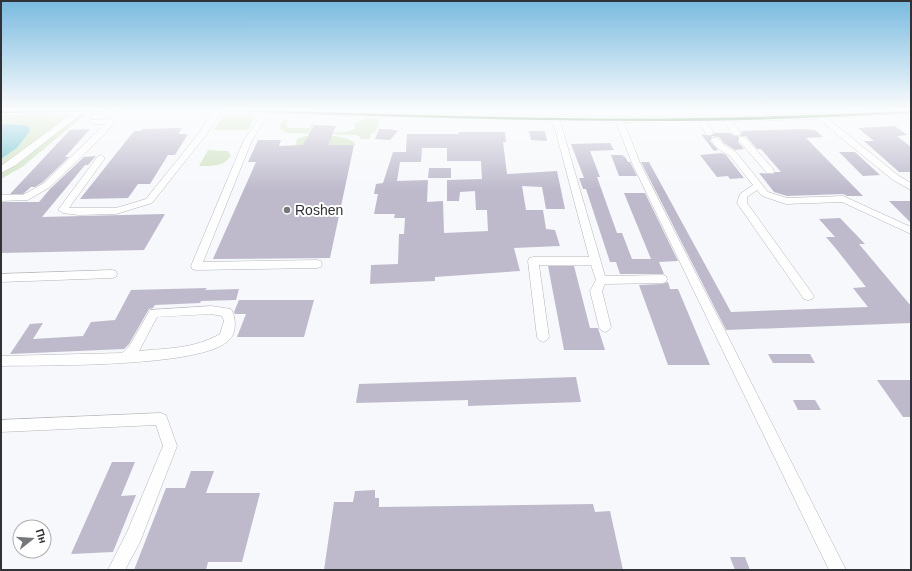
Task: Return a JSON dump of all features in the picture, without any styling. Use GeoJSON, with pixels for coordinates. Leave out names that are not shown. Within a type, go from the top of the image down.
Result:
{"type":"FeatureCollection","features":[{"type":"Feature","properties":{"kind":"street"},"geometry":{"type":"LineString","coordinates":[[1,170],[14,163],[47,137]]}},
{"type":"Feature","properties":{"kind":"street"},"geometry":{"type":"LineString","coordinates":[[1,198],[25,198],[47,185],[97,137]]}},
{"type":"Feature","properties":{"kind":"street"},"geometry":{"type":"LineString","coordinates":[[101,158],[63,210],[79,212],[116,211],[149,201],[200,137]]}},
{"type":"Feature","properties":{"kind":"street"},"geometry":{"type":"LineString","coordinates":[[250,137],[196,266],[317,264]]}},
{"type":"Feature","properties":{"kind":"street"},"geometry":{"type":"LineString","coordinates":[[559,137],[601,280],[596,291],[604,327]]}},
{"type":"Feature","properties":{"kind":"street"},"geometry":{"type":"LineString","coordinates":[[630,137],[636,163],[838,570]]}},
{"type":"Feature","properties":{"kind":"street"},"geometry":{"type":"LineString","coordinates":[[713,137],[720,146],[734,154],[765,194],[786,200],[843,199],[911,231]]}},
{"type":"Feature","properties":{"kind":"street"},"geometry":{"type":"LineString","coordinates":[[740,137],[770,171]]}},
{"type":"Feature","properties":{"kind":"street"},"geometry":{"type":"LineString","coordinates":[[844,137],[896,178],[911,187]]}},
{"type":"Feature","properties":{"kind":"street"},"geometry":{"type":"LineString","coordinates":[[758,185],[743,196],[742,203],[808,296]]}},
{"type":"Feature","properties":{"kind":"street"},"geometry":{"type":"LineString","coordinates":[[543,337],[533,261],[596,261]]}},
{"type":"Feature","properties":{"kind":"street"},"geometry":{"type":"LineString","coordinates":[[1,278],[112,274]]}},
{"type":"Feature","properties":{"kind":"street"},"geometry":{"type":"LineString","coordinates":[[601,280],[662,279]]}},
{"type":"Feature","properties":{"kind":"street"},"geometry":{"type":"LineString","coordinates":[[1,362],[125,358],[194,351],[213,344],[225,337],[230,321],[227,312],[211,310],[154,313],[134,349],[125,358]]}},
{"type":"Feature","properties":{"kind":"street"},"geometry":{"type":"LineString","coordinates":[[1,426],[161,419],[170,446],[134,536],[116,570]]}},
{"type":"Feature","properties":{"kind":"green space"},"geometry":{"type":"Polygon","coordinates":[[[26,137],[59,137],[22,167],[1,179],[1,159],[17,148],[26,137]]]}},
{"type":"Feature","properties":{"kind":"green space"},"geometry":{"type":"Polygon","coordinates":[[[303,137],[340,137],[353,141],[356,145],[295,146],[297,139],[303,137]]]}},
{"type":"Feature","properties":{"kind":"green space"},"geometry":{"type":"Polygon","coordinates":[[[359,137],[370,137],[369,139],[361,139],[359,137]]]}},
{"type":"Feature","properties":{"kind":"green space"},"geometry":{"type":"Polygon","coordinates":[[[208,150],[227,151],[231,155],[221,164],[213,166],[199,166],[208,150]]]}},
{"type":"Feature","properties":{"kind":"water"},"geometry":{"type":"Polygon","coordinates":[[[1,137],[26,137],[17,148],[1,159],[1,137]]]}},
{"type":"Feature","properties":{"kind":"building"},"geometry":{"type":"Polygon","coordinates":[[[64,137],[83,137],[65,157],[69,157],[43,182],[35,187],[31,187],[23,194],[10,194],[64,137]]]}},
{"type":"Feature","properties":{"kind":"building"},"geometry":{"type":"Polygon","coordinates":[[[130,137],[186,137],[175,155],[168,155],[150,184],[138,184],[128,198],[80,199],[130,137]]]}},
{"type":"Feature","properties":{"kind":"building","name":"Roshen"},"geometry":{"type":"Polygon","coordinates":[[[308,137],[332,137],[328,145],[354,145],[330,258],[213,259],[256,162],[248,162],[258,140],[281,140],[279,146],[303,145],[308,137]]]}},
{"type":"Feature","properties":{"kind":"building"},"geometry":{"type":"Polygon","coordinates":[[[376,137],[393,137],[390,140],[375,139],[376,137]]]}},
{"type":"Feature","properties":{"kind":"building"},"geometry":{"type":"Polygon","coordinates":[[[407,137],[505,137],[506,142],[503,142],[507,174],[557,171],[565,209],[546,209],[542,187],[522,186],[526,210],[543,210],[546,229],[555,230],[560,246],[514,248],[520,271],[435,277],[435,281],[370,284],[371,265],[398,264],[399,234],[404,234],[405,218],[394,218],[395,214],[374,214],[378,194],[374,194],[376,184],[383,183],[393,152],[406,152],[407,137]],[[422,148],[421,162],[400,162],[397,181],[428,180],[427,202],[443,201],[444,233],[488,231],[487,210],[476,210],[475,191],[460,192],[459,201],[447,201],[447,180],[482,179],[481,161],[447,161],[447,148],[422,148]]]}},
{"type":"Feature","properties":{"kind":"building"},"geometry":{"type":"Polygon","coordinates":[[[530,137],[546,137],[547,141],[531,140],[530,137]]]}},
{"type":"Feature","properties":{"kind":"building"},"geometry":{"type":"Polygon","coordinates":[[[703,137],[712,137],[710,141],[718,150],[714,151],[703,137]]]}},
{"type":"Feature","properties":{"kind":"building"},"geometry":{"type":"Polygon","coordinates":[[[717,137],[738,137],[738,142],[744,149],[735,150],[724,143],[719,137],[717,137]]]}},
{"type":"Feature","properties":{"kind":"building"},"geometry":{"type":"Polygon","coordinates":[[[747,137],[823,137],[806,138],[863,196],[847,196],[843,194],[787,196],[774,192],[759,173],[773,174],[775,172],[781,172],[761,149],[757,149],[747,137]]]}},
{"type":"Feature","properties":{"kind":"building"},"geometry":{"type":"Polygon","coordinates":[[[869,137],[898,137],[911,147],[911,172],[899,172],[864,141],[874,141],[869,137]]]}},
{"type":"Feature","properties":{"kind":"building"},"geometry":{"type":"Polygon","coordinates":[[[610,143],[614,150],[590,151],[600,177],[597,177],[617,233],[622,233],[632,259],[651,259],[624,193],[645,193],[678,261],[659,262],[664,274],[620,274],[616,262],[610,262],[586,189],[583,189],[579,178],[584,178],[571,144],[610,143]]]}},
{"type":"Feature","properties":{"kind":"building"},"geometry":{"type":"Polygon","coordinates":[[[839,152],[855,152],[880,175],[863,176],[839,152]]]}},
{"type":"Feature","properties":{"kind":"building"},"geometry":{"type":"Polygon","coordinates":[[[722,153],[726,155],[744,178],[730,179],[728,176],[717,177],[700,155],[722,153]]]}},
{"type":"Feature","properties":{"kind":"building"},"geometry":{"type":"Polygon","coordinates":[[[611,155],[622,155],[625,157],[628,162],[630,162],[637,176],[619,176],[611,155]]]}},
{"type":"Feature","properties":{"kind":"building"},"geometry":{"type":"Polygon","coordinates":[[[96,156],[88,165],[85,165],[42,217],[165,214],[144,250],[1,253],[1,202],[39,202],[50,189],[84,157],[96,156]]]}},
{"type":"Feature","properties":{"kind":"building"},"geometry":{"type":"Polygon","coordinates":[[[641,162],[649,162],[731,312],[868,307],[853,288],[866,287],[826,237],[835,237],[819,219],[840,218],[865,244],[859,244],[911,306],[911,323],[726,330],[641,162]]]}},
{"type":"Feature","properties":{"kind":"building"},"geometry":{"type":"Polygon","coordinates":[[[429,168],[451,168],[451,178],[428,178],[429,168]]]}},
{"type":"Feature","properties":{"kind":"building"},"geometry":{"type":"Polygon","coordinates":[[[889,201],[911,201],[911,223],[889,201]]]}},
{"type":"Feature","properties":{"kind":"building"},"geometry":{"type":"Polygon","coordinates":[[[548,266],[574,266],[590,328],[598,328],[605,350],[564,350],[548,266]]]}},
{"type":"Feature","properties":{"kind":"building"},"geometry":{"type":"Polygon","coordinates":[[[668,282],[670,289],[678,289],[710,365],[668,365],[639,285],[662,284],[668,282]]]}},
{"type":"Feature","properties":{"kind":"building"},"geometry":{"type":"Polygon","coordinates":[[[207,288],[205,290],[239,289],[236,300],[155,305],[153,308],[149,309],[129,344],[124,349],[10,354],[30,324],[43,323],[33,339],[83,336],[91,322],[115,320],[131,290],[207,288]]]}},
{"type":"Feature","properties":{"kind":"building"},"geometry":{"type":"Polygon","coordinates":[[[239,300],[314,300],[304,337],[237,337],[246,314],[235,314],[234,312],[239,300]]]}},
{"type":"Feature","properties":{"kind":"building"},"geometry":{"type":"Polygon","coordinates":[[[768,354],[810,354],[815,363],[773,363],[768,354]]]}},
{"type":"Feature","properties":{"kind":"building"},"geometry":{"type":"Polygon","coordinates":[[[576,377],[581,402],[468,406],[468,400],[356,403],[359,384],[576,377]]]}},
{"type":"Feature","properties":{"kind":"building"},"geometry":{"type":"Polygon","coordinates":[[[877,380],[911,380],[911,417],[903,417],[877,380]]]}},
{"type":"Feature","properties":{"kind":"building"},"geometry":{"type":"Polygon","coordinates":[[[793,400],[815,400],[821,410],[798,410],[793,400]]]}},
{"type":"Feature","properties":{"kind":"building"},"geometry":{"type":"Polygon","coordinates":[[[112,462],[135,462],[121,496],[136,495],[113,552],[71,554],[112,462]]]}},
{"type":"Feature","properties":{"kind":"building"},"geometry":{"type":"Polygon","coordinates":[[[191,471],[214,471],[206,493],[260,493],[242,562],[208,562],[206,570],[134,570],[166,488],[185,488],[191,471]]]}},
{"type":"Feature","properties":{"kind":"building"},"geometry":{"type":"Polygon","coordinates":[[[375,490],[375,498],[379,498],[379,507],[593,504],[595,512],[610,511],[623,570],[324,570],[334,502],[353,502],[355,491],[375,490]]]}},
{"type":"Feature","properties":{"kind":"building"},"geometry":{"type":"Polygon","coordinates":[[[730,557],[745,557],[750,570],[735,570],[730,557]]]}},
{"type":"Feature","properties":{"kind":"place","name":"Roshen"},"geometry":{"type":"Point","coordinates":[287,210]}}]}
